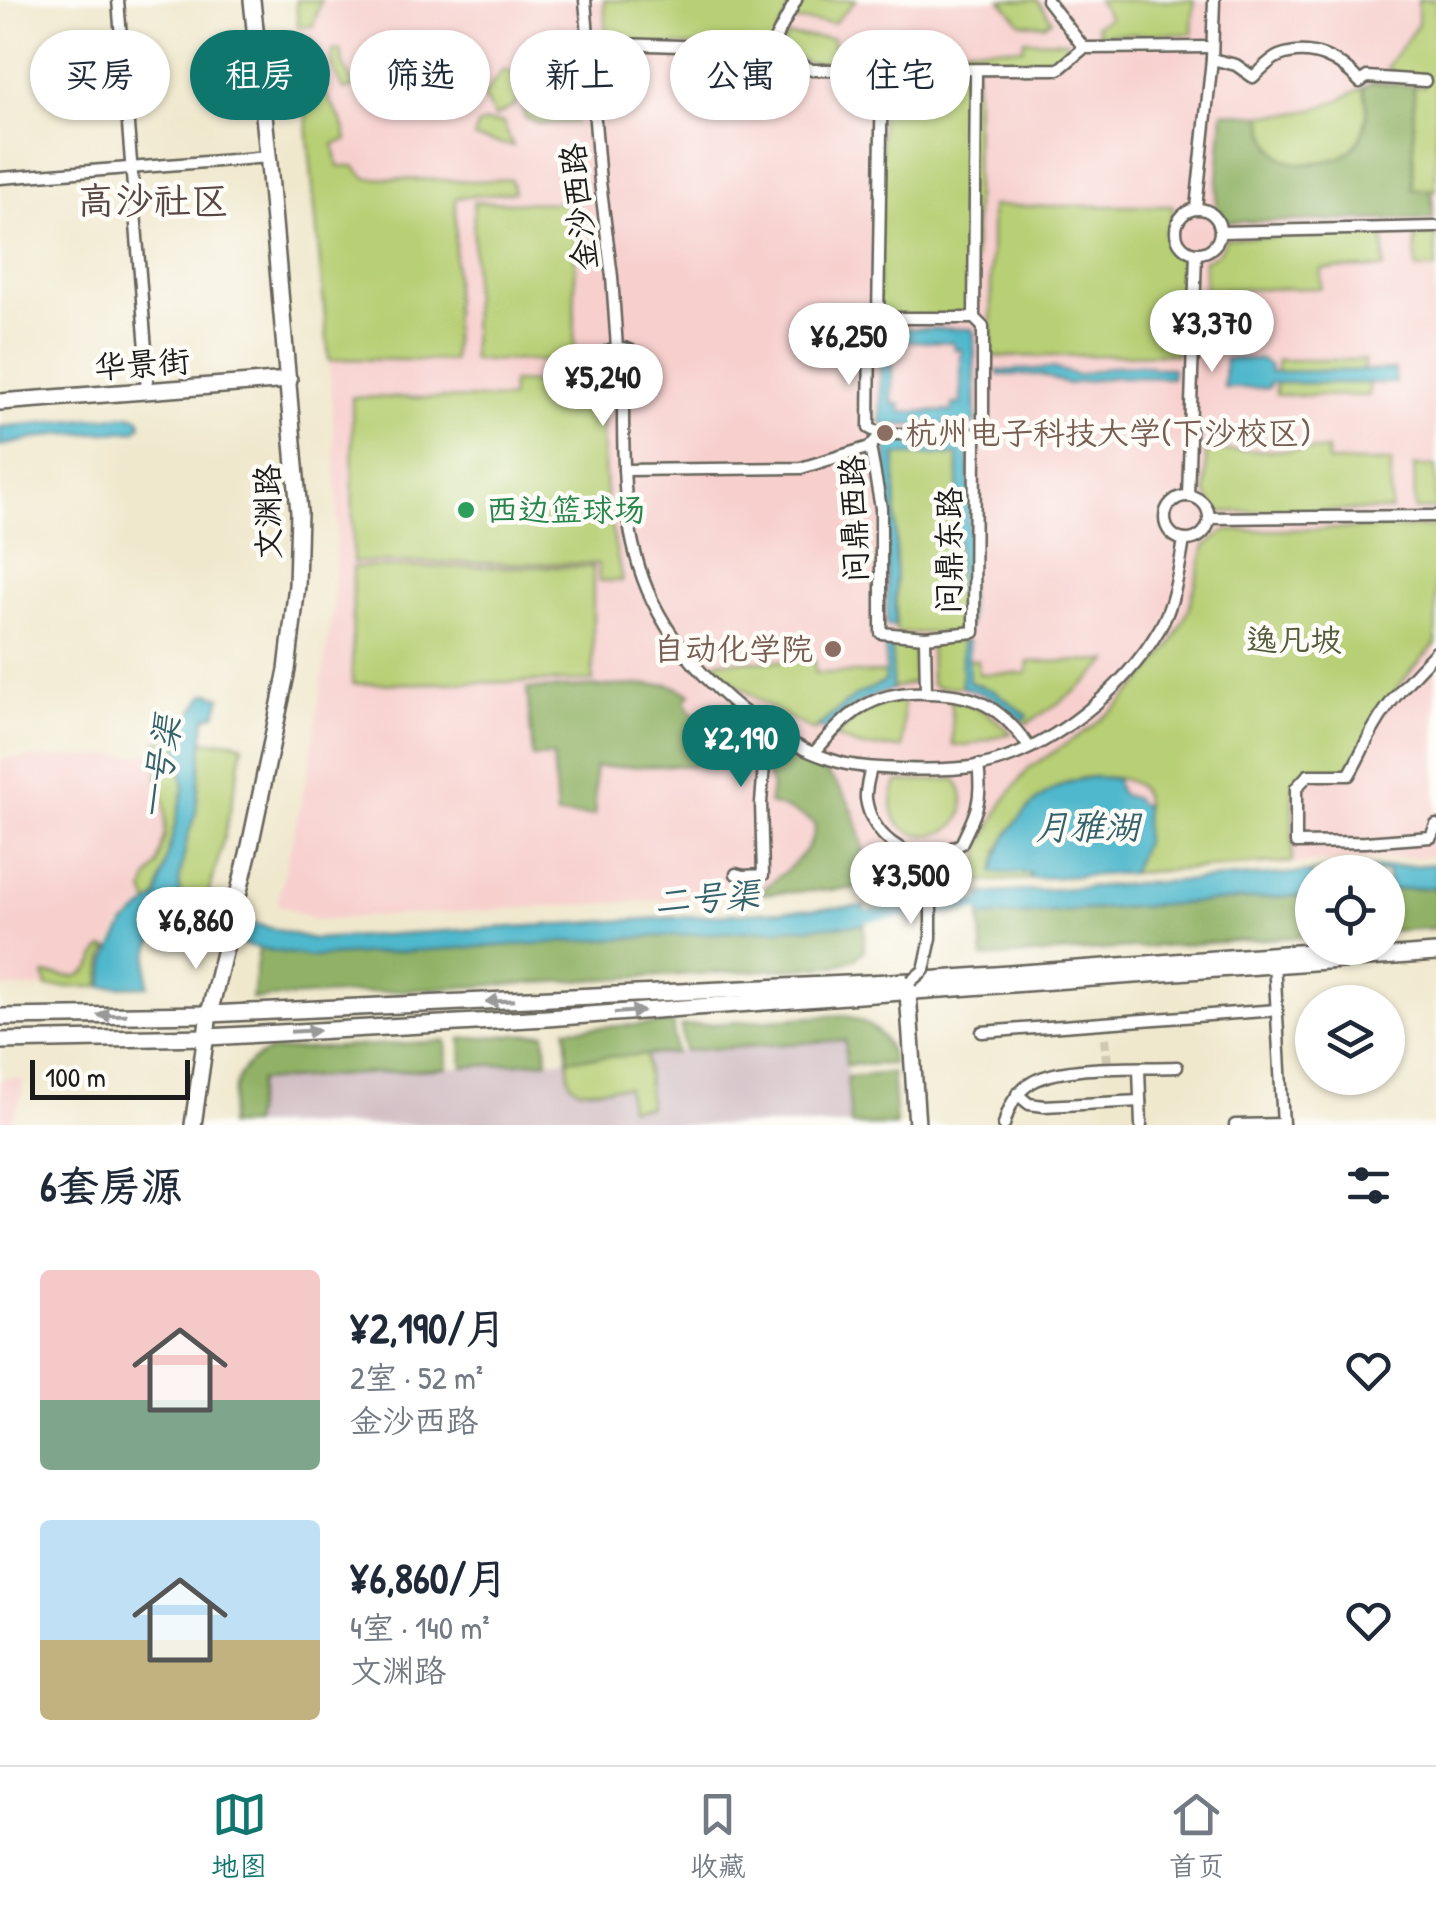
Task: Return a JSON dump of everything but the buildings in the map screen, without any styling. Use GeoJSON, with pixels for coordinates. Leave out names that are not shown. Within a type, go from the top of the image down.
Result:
{"type":"FeatureCollection","features":[{"type":"Feature","properties":{"kind":"main road","name":"文渊路"},"geometry":{"type":"LineString","coordinates":[[193,1125],[209,1014],[288,670],[297,584],[299,512],[289,380],[252,0]]}},
{"type":"Feature","properties":{"kind":"main road","name":"华景街"},"geometry":{"type":"LineString","coordinates":[[0,402],[289,380]]}},
{"type":"Feature","properties":{"kind":"main road"},"geometry":{"type":"LineString","coordinates":[[1405,945],[1436,942]]}},
{"type":"Feature","properties":{"kind":"main road"},"geometry":{"type":"LineString","coordinates":[[0,1041],[208,1037],[547,1018],[1274,959],[1436,953]]}},
{"type":"Feature","properties":{"kind":"main road"},"geometry":{"type":"LineString","coordinates":[[1274,959],[1295,956]]}},
{"type":"Feature","properties":{"kind":"main road"},"geometry":{"type":"LineString","coordinates":[[0,1016],[209,1014],[909,986]]}},
{"type":"Feature","properties":{"kind":"main road"},"geometry":{"type":"LineString","coordinates":[[909,986],[917,1125]]}},
{"type":"Feature","properties":{"kind":"street"},"geometry":{"type":"LineString","coordinates":[[118,0],[148,374],[145,391]]}},
{"type":"Feature","properties":{"kind":"street","name":"金沙西路"},"geometry":{"type":"LineString","coordinates":[[586,0],[587,30]]}},
{"type":"Feature","properties":{"kind":"street"},"geometry":{"type":"LineString","coordinates":[[780,30],[796,0]]}},
{"type":"Feature","properties":{"kind":"street"},"geometry":{"type":"LineString","coordinates":[[1047,0],[1084,48]]}},
{"type":"Feature","properties":{"kind":"street"},"geometry":{"type":"LineString","coordinates":[[1196,208],[1214,0]]}},
{"type":"Feature","properties":{"kind":"street"},"geometry":{"type":"LineString","coordinates":[[970,70],[1059,69],[1084,48],[1212,53],[1253,77],[1280,56],[1300,53],[1317,54],[1340,63],[1360,82],[1367,77],[1425,81]]}},
{"type":"Feature","properties":{"kind":"street","name":"问鼎东路"},"geometry":{"type":"LineString","coordinates":[[926,637],[974,632],[975,434],[983,428],[982,326],[974,318],[976,70]]}},
{"type":"Feature","properties":{"kind":"street","name":"金沙西路"},"geometry":{"type":"LineString","coordinates":[[595,120],[617,348]]}},
{"type":"Feature","properties":{"kind":"street","name":"问鼎西路"},"geometry":{"type":"LineString","coordinates":[[881,120],[878,318],[870,328],[869,428],[880,434],[870,447],[881,508],[881,633],[926,637]]}},
{"type":"Feature","properties":{"kind":"street"},"geometry":{"type":"LineString","coordinates":[[0,178],[268,157]]}},
{"type":"Feature","properties":{"kind":"street"},"geometry":{"type":"LineString","coordinates":[[1196,208],[1216,218],[1220,232],[1214,246],[1196,253],[1181,245],[1175,232],[1184,214],[1196,208]]}},
{"type":"Feature","properties":{"kind":"street"},"geometry":{"type":"LineString","coordinates":[[1220,232],[1436,228]]}},
{"type":"Feature","properties":{"kind":"street"},"geometry":{"type":"LineString","coordinates":[[1188,496],[1196,253]]}},
{"type":"Feature","properties":{"kind":"street"},"geometry":{"type":"LineString","coordinates":[[878,318],[974,318]]}},
{"type":"Feature","properties":{"kind":"street"},"geometry":{"type":"LineString","coordinates":[[617,348],[637,355],[646,377],[640,390],[622,400],[601,392],[594,378],[599,358],[617,348]]}},
{"type":"Feature","properties":{"kind":"street"},"geometry":{"type":"LineString","coordinates":[[622,400],[624,470],[635,558],[672,636],[723,694],[754,719],[814,753],[844,763],[927,770],[978,766],[1029,747],[1063,728],[1102,699],[1136,663],[1162,625],[1175,588],[1184,540]]}},
{"type":"Feature","properties":{"kind":"street"},"geometry":{"type":"LineString","coordinates":[[880,434],[975,434]]}},
{"type":"Feature","properties":{"kind":"street"},"geometry":{"type":"LineString","coordinates":[[624,470],[801,468],[870,447]]}},
{"type":"Feature","properties":{"kind":"street"},"geometry":{"type":"LineString","coordinates":[[1188,496],[1205,504],[1210,518],[1209,526],[1199,537],[1184,540],[1172,534],[1165,514],[1172,502],[1188,496]]}},
{"type":"Feature","properties":{"kind":"street"},"geometry":{"type":"LineString","coordinates":[[1210,518],[1436,516]]}},
{"type":"Feature","properties":{"kind":"street"},"geometry":{"type":"LineString","coordinates":[[926,637],[926,693]]}},
{"type":"Feature","properties":{"kind":"street"},"geometry":{"type":"LineString","coordinates":[[1436,652],[1392,701],[1349,775],[1308,775],[1296,788],[1296,843],[1404,840],[1431,836],[1436,825]]}},
{"type":"Feature","properties":{"kind":"street"},"geometry":{"type":"LineString","coordinates":[[814,753],[843,719],[862,705],[903,692],[968,696],[996,711],[1029,747]]}},
{"type":"Feature","properties":{"kind":"street"},"geometry":{"type":"LineString","coordinates":[[736,874],[764,875],[760,803],[767,727]]}},
{"type":"Feature","properties":{"kind":"street"},"geometry":{"type":"LineString","coordinates":[[871,768],[865,797],[878,832],[897,847],[928,854],[961,844],[978,812],[978,766]]}},
{"type":"Feature","properties":{"kind":"street"},"geometry":{"type":"LineString","coordinates":[[909,986],[924,970],[932,938],[928,854]]}},
{"type":"Feature","properties":{"kind":"street"},"geometry":{"type":"LineString","coordinates":[[1235,1125],[1283,1124],[1274,959]]}},
{"type":"Feature","properties":{"kind":"street"},"geometry":{"type":"LineString","coordinates":[[982,1032],[1277,1010]]}},
{"type":"Feature","properties":{"kind":"street"},"geometry":{"type":"LineString","coordinates":[[1103,1023],[1105,1038]]}},
{"type":"Feature","properties":{"kind":"street"},"geometry":{"type":"LineString","coordinates":[[1004,1125],[1017,1094],[1031,1082],[1062,1071],[1107,1066],[1177,1067]]}},
{"type":"Feature","properties":{"kind":"street"},"geometry":{"type":"LineString","coordinates":[[1139,1069],[1141,1125]]}},
{"type":"Feature","properties":{"kind":"street"},"geometry":{"type":"LineString","coordinates":[[1017,1094],[1029,1104],[1044,1106],[1140,1101]]}},
{"type":"Feature","properties":{"kind":"shaded area","name":"杭州电子科技大学(下沙校区)"},"geometry":{"type":"Polygon","coordinates":[[[295,0],[1436,0],[1436,856],[1295,855],[1295,864],[315,920],[277,904],[310,762],[333,607],[338,505],[306,120],[330,120],[330,30],[298,30],[295,0]]]}},
{"type":"Feature","properties":{"kind":"shaded area"},"geometry":{"type":"Polygon","coordinates":[[[168,754],[177,783],[156,888],[122,924],[104,957],[99,987],[0,988],[0,759],[168,754]]]}},
{"type":"Feature","properties":{"kind":"shaded area"},"geometry":{"type":"Polygon","coordinates":[[[845,1040],[851,1125],[251,1125],[258,1081],[845,1040]]]}},
{"type":"Feature","properties":{"kind":"shaded area"},"geometry":{"type":"Polygon","coordinates":[[[0,1078],[22,1079],[22,1096],[9,1125],[0,1125],[0,1078]]]}},
{"type":"Feature","properties":{"kind":"green space"},"geometry":{"type":"Polygon","coordinates":[[[296,0],[321,0],[313,26],[298,27],[296,0]]]}},
{"type":"Feature","properties":{"kind":"green space"},"geometry":{"type":"Polygon","coordinates":[[[604,0],[784,0],[790,9],[780,30],[670,30],[670,45],[650,45],[650,30],[606,30],[604,0]]]}},
{"type":"Feature","properties":{"kind":"green space"},"geometry":{"type":"Polygon","coordinates":[[[809,0],[856,0],[834,23],[795,21],[795,13],[809,0]]]}},
{"type":"Feature","properties":{"kind":"green space"},"geometry":{"type":"Polygon","coordinates":[[[1001,0],[1037,0],[1052,20],[1044,25],[1021,23],[1001,0]]]}},
{"type":"Feature","properties":{"kind":"green space"},"geometry":{"type":"Polygon","coordinates":[[[1098,0],[1194,0],[1192,34],[1099,34],[1096,25],[1109,18],[1098,0]]]}},
{"type":"Feature","properties":{"kind":"green space"},"geometry":{"type":"Polygon","coordinates":[[[1418,0],[1436,0],[1436,190],[1413,190],[1414,86],[1425,86],[1425,76],[1396,74],[1387,67],[1418,24],[1418,0]]]}},
{"type":"Feature","properties":{"kind":"green space"},"geometry":{"type":"Polygon","coordinates":[[[810,37],[830,38],[830,63],[810,62],[810,37]]]}},
{"type":"Feature","properties":{"kind":"green space"},"geometry":{"type":"Polygon","coordinates":[[[1024,40],[1067,41],[1064,55],[1051,64],[970,62],[970,47],[1023,48],[1024,40]]]}},
{"type":"Feature","properties":{"kind":"green space"},"geometry":{"type":"Polygon","coordinates":[[[334,49],[341,50],[350,88],[344,90],[332,54],[334,49]]]}},
{"type":"Feature","properties":{"kind":"green space"},"geometry":{"type":"Polygon","coordinates":[[[503,69],[510,72],[510,108],[495,117],[490,109],[490,87],[503,69]]]}},
{"type":"Feature","properties":{"kind":"green space"},"geometry":{"type":"Polygon","coordinates":[[[970,70],[976,70],[974,318],[878,318],[881,120],[970,120],[970,70]]]}},
{"type":"Feature","properties":{"kind":"green space"},"geometry":{"type":"Polygon","coordinates":[[[1373,82],[1414,86],[1413,189],[1432,190],[1433,219],[1226,222],[1216,205],[1223,112],[1262,115],[1271,144],[1286,160],[1305,164],[1328,160],[1342,156],[1362,135],[1367,106],[1363,87],[1373,82]]]}},
{"type":"Feature","properties":{"kind":"green space"},"geometry":{"type":"Polygon","coordinates":[[[1363,87],[1367,106],[1365,126],[1357,143],[1342,156],[1295,163],[1274,149],[1262,115],[1315,109],[1363,87]]]}},
{"type":"Feature","properties":{"kind":"green space"},"geometry":{"type":"Polygon","coordinates":[[[330,100],[347,140],[334,144],[338,166],[354,166],[366,178],[511,179],[514,192],[456,198],[453,361],[329,361],[307,120],[330,120],[330,100]]]}},
{"type":"Feature","properties":{"kind":"green space"},"geometry":{"type":"Polygon","coordinates":[[[530,120],[576,122],[539,124],[530,120]]]}},
{"type":"Feature","properties":{"kind":"green space"},"geometry":{"type":"Polygon","coordinates":[[[484,122],[503,123],[513,146],[474,138],[477,126],[484,122]]]}},
{"type":"Feature","properties":{"kind":"green space"},"geometry":{"type":"Polygon","coordinates":[[[474,202],[576,203],[574,361],[472,360],[474,202]]]}},
{"type":"Feature","properties":{"kind":"green space"},"geometry":{"type":"Polygon","coordinates":[[[991,206],[1173,206],[1172,220],[1165,232],[1180,257],[1177,354],[991,357],[991,206]]]}},
{"type":"Feature","properties":{"kind":"green space"},"geometry":{"type":"Polygon","coordinates":[[[1384,235],[1384,268],[1321,269],[1321,288],[1205,290],[1204,260],[1218,252],[1226,238],[1384,235]]]}},
{"type":"Feature","properties":{"kind":"green space"},"geometry":{"type":"Polygon","coordinates":[[[1415,235],[1436,235],[1436,269],[1416,269],[1415,235]]]}},
{"type":"Feature","properties":{"kind":"green space"},"geometry":{"type":"Polygon","coordinates":[[[1277,360],[1364,360],[1364,370],[1277,372],[1277,360]]]}},
{"type":"Feature","properties":{"kind":"green space","name":"西边篮球场"},"geometry":{"type":"Polygon","coordinates":[[[512,382],[580,383],[600,410],[607,504],[622,581],[599,581],[598,564],[353,562],[352,397],[510,399],[512,382]]]}},
{"type":"Feature","properties":{"kind":"green space"},"geometry":{"type":"Polygon","coordinates":[[[1276,383],[1369,383],[1369,396],[1276,395],[1276,383]]]}},
{"type":"Feature","properties":{"kind":"green space"},"geometry":{"type":"Polygon","coordinates":[[[1327,450],[1328,462],[1391,462],[1391,510],[1218,512],[1206,493],[1206,451],[1327,450]]]}},
{"type":"Feature","properties":{"kind":"green space"},"geometry":{"type":"Polygon","coordinates":[[[895,455],[958,455],[958,633],[896,633],[895,455]]]}},
{"type":"Feature","properties":{"kind":"green space"},"geometry":{"type":"Polygon","coordinates":[[[1414,466],[1436,466],[1436,509],[1415,510],[1414,466]]]}},
{"type":"Feature","properties":{"kind":"green space","name":"逸凡坡"},"geometry":{"type":"Polygon","coordinates":[[[1436,527],[1436,644],[1388,702],[1349,768],[1305,773],[1293,784],[1292,862],[1131,873],[1143,828],[1143,794],[1129,781],[1090,777],[1065,783],[1040,798],[1006,838],[997,853],[1032,873],[1028,879],[974,882],[983,843],[1004,801],[1029,768],[1119,705],[1171,645],[1189,609],[1205,546],[1225,531],[1436,527]]]}},
{"type":"Feature","properties":{"kind":"green space"},"geometry":{"type":"Polygon","coordinates":[[[353,567],[593,567],[593,681],[352,684],[353,567]]]}},
{"type":"Feature","properties":{"kind":"green space"},"geometry":{"type":"Polygon","coordinates":[[[892,640],[914,640],[914,682],[892,689],[892,640]]]}},
{"type":"Feature","properties":{"kind":"green space"},"geometry":{"type":"Polygon","coordinates":[[[930,641],[962,641],[962,687],[937,687],[931,683],[930,641]]]}},
{"type":"Feature","properties":{"kind":"green space"},"geometry":{"type":"Polygon","coordinates":[[[968,660],[978,660],[979,674],[1027,673],[1028,662],[1109,661],[1059,703],[1026,724],[1022,720],[1027,716],[981,685],[968,682],[968,660]]]}},
{"type":"Feature","properties":{"kind":"green space"},"geometry":{"type":"Polygon","coordinates":[[[815,661],[815,673],[886,673],[885,683],[847,702],[814,731],[749,693],[714,664],[815,661]]]}},
{"type":"Feature","properties":{"kind":"green space"},"geometry":{"type":"Polygon","coordinates":[[[669,684],[691,694],[685,698],[687,704],[705,722],[715,727],[724,718],[743,726],[718,765],[595,767],[595,815],[557,816],[553,756],[533,757],[527,689],[669,684]]]}},
{"type":"Feature","properties":{"kind":"green space"},"geometry":{"type":"Polygon","coordinates":[[[903,700],[903,748],[862,747],[837,738],[865,712],[903,700]]]}},
{"type":"Feature","properties":{"kind":"green space"},"geometry":{"type":"Polygon","coordinates":[[[951,700],[984,711],[1011,733],[967,746],[953,745],[951,700]]]}},
{"type":"Feature","properties":{"kind":"green space"},"geometry":{"type":"Polygon","coordinates":[[[180,740],[184,788],[157,899],[149,904],[144,891],[157,866],[165,833],[158,741],[180,740]]]}},
{"type":"Feature","properties":{"kind":"green space"},"geometry":{"type":"Polygon","coordinates":[[[233,741],[243,745],[226,829],[203,911],[181,905],[179,882],[196,812],[201,742],[233,741]]]}},
{"type":"Feature","properties":{"kind":"green space"},"geometry":{"type":"Polygon","coordinates":[[[774,744],[817,766],[841,790],[861,837],[867,888],[757,894],[802,855],[815,824],[769,804],[772,787],[767,773],[774,744]]]}},
{"type":"Feature","properties":{"kind":"green space"},"geometry":{"type":"Polygon","coordinates":[[[956,779],[963,803],[959,820],[946,831],[930,835],[912,832],[899,823],[892,806],[897,782],[956,779]]]}},
{"type":"Feature","properties":{"kind":"green space"},"geometry":{"type":"Polygon","coordinates":[[[1436,887],[1436,928],[1405,930],[1405,889],[1436,887]]]}},
{"type":"Feature","properties":{"kind":"green space"},"geometry":{"type":"Polygon","coordinates":[[[1295,896],[1295,937],[983,958],[980,917],[1295,896]]]}},
{"type":"Feature","properties":{"kind":"green space"},"geometry":{"type":"Polygon","coordinates":[[[864,917],[864,950],[855,959],[835,966],[252,999],[261,933],[311,945],[636,934],[864,917]]]}},
{"type":"Feature","properties":{"kind":"green space"},"geometry":{"type":"Polygon","coordinates":[[[103,948],[109,949],[99,987],[47,987],[44,975],[79,976],[90,968],[103,948]]]}},
{"type":"Feature","properties":{"kind":"green space"},"geometry":{"type":"Polygon","coordinates":[[[843,1015],[876,1031],[887,1045],[892,1064],[846,1065],[845,1040],[684,1051],[681,1026],[843,1015]]]}},
{"type":"Feature","properties":{"kind":"green space"},"geometry":{"type":"Polygon","coordinates":[[[673,1023],[675,1053],[568,1059],[566,1029],[673,1023]]]}},
{"type":"Feature","properties":{"kind":"green space"},"geometry":{"type":"Polygon","coordinates":[[[545,1033],[547,1061],[463,1067],[461,1039],[545,1033]]]}},
{"type":"Feature","properties":{"kind":"green space"},"geometry":{"type":"Polygon","coordinates":[[[446,1041],[447,1068],[259,1081],[251,1125],[228,1125],[237,1080],[249,1064],[270,1051],[446,1041]]]}},
{"type":"Feature","properties":{"kind":"green space"},"geometry":{"type":"Polygon","coordinates":[[[646,1054],[649,1107],[629,1108],[627,1087],[580,1090],[570,1081],[568,1059],[646,1054]]]}},
{"type":"Feature","properties":{"kind":"green space"},"geometry":{"type":"Polygon","coordinates":[[[892,1073],[896,1125],[851,1125],[847,1077],[892,1073]]]}},
{"type":"Feature","properties":{"kind":"water"},"geometry":{"type":"Polygon","coordinates":[[[880,329],[972,329],[976,422],[973,425],[881,423],[880,329]],[[901,341],[901,349],[892,351],[892,404],[900,404],[901,412],[952,411],[953,404],[961,404],[961,349],[954,349],[953,342],[901,341]]]}},
{"type":"Feature","properties":{"kind":"water"},"geometry":{"type":"Polygon","coordinates":[[[1225,359],[1260,359],[1269,365],[1270,372],[1395,370],[1395,383],[1270,383],[1269,388],[1224,388],[1225,359]]]}},
{"type":"Feature","properties":{"kind":"water"},"geometry":{"type":"Polygon","coordinates":[[[1115,366],[1172,368],[1172,378],[1114,377],[1068,384],[1041,375],[998,375],[998,371],[1053,368],[1077,375],[1115,366]]]}},
{"type":"Feature","properties":{"kind":"water"},"geometry":{"type":"Polygon","coordinates":[[[130,415],[140,418],[141,426],[135,431],[54,435],[0,446],[0,427],[130,415]]]}},
{"type":"Feature","properties":{"kind":"water"},"geometry":{"type":"Polygon","coordinates":[[[887,438],[969,438],[969,626],[958,626],[958,455],[896,455],[895,626],[887,626],[887,438]]]}},
{"type":"Feature","properties":{"kind":"water"},"geometry":{"type":"Polygon","coordinates":[[[886,640],[892,640],[892,689],[856,705],[826,731],[818,727],[855,696],[885,682],[886,640]]]}},
{"type":"Feature","properties":{"kind":"water"},"geometry":{"type":"Polygon","coordinates":[[[962,641],[968,641],[969,682],[995,691],[1028,716],[1022,720],[992,697],[962,687],[962,641]]]}},
{"type":"Feature","properties":{"kind":"water"},"geometry":{"type":"Polygon","coordinates":[[[209,693],[221,697],[216,714],[205,718],[196,812],[179,882],[181,905],[313,939],[864,906],[865,924],[312,957],[241,944],[180,924],[169,925],[155,937],[149,956],[148,986],[102,987],[107,959],[125,924],[157,898],[184,789],[178,748],[184,723],[209,693]]]}},
{"type":"Feature","properties":{"kind":"water","name":"月雅湖"},"geometry":{"type":"Polygon","coordinates":[[[1097,777],[1116,779],[1122,795],[1145,806],[1144,843],[1131,873],[1028,879],[1031,873],[993,873],[1007,837],[1030,807],[1060,786],[1097,777]]]}},
{"type":"Feature","properties":{"kind":"water"},"geometry":{"type":"Polygon","coordinates":[[[1436,864],[1436,887],[1405,889],[1405,866],[1436,864]]]}},
{"type":"Feature","properties":{"kind":"water"},"geometry":{"type":"Polygon","coordinates":[[[1295,873],[1295,896],[980,917],[982,894],[1295,873]]]}},
{"type":"Feature","properties":{"kind":"waterway","name":"二号渠"},"geometry":{"type":"LineString","coordinates":[[853,917],[994,904]]}},
{"type":"Feature","properties":{"kind":"tunnel"},"geometry":{"type":"LineString","coordinates":[[1105,1038],[1107,1062]]}},
{"type":"Feature","properties":{"kind":"place","name":"杭州电子科技大学(下沙校区)"},"geometry":{"type":"Point","coordinates":[885,433]}},
{"type":"Feature","properties":{"kind":"place","name":"西边篮球场"},"geometry":{"type":"Point","coordinates":[466,510]}},
{"type":"Feature","properties":{"kind":"place","name":"自动化学院"},"geometry":{"type":"Point","coordinates":[833,649]}},
{"type":"Feature","properties":{"kind":"district","name":"高沙社区"},"geometry":{"type":"Point","coordinates":[153,201]}},
{"type":"Feature","properties":{"kind":"water label","name":"一号渠"},"geometry":{"type":"Point","coordinates":[160,768]}}]}
